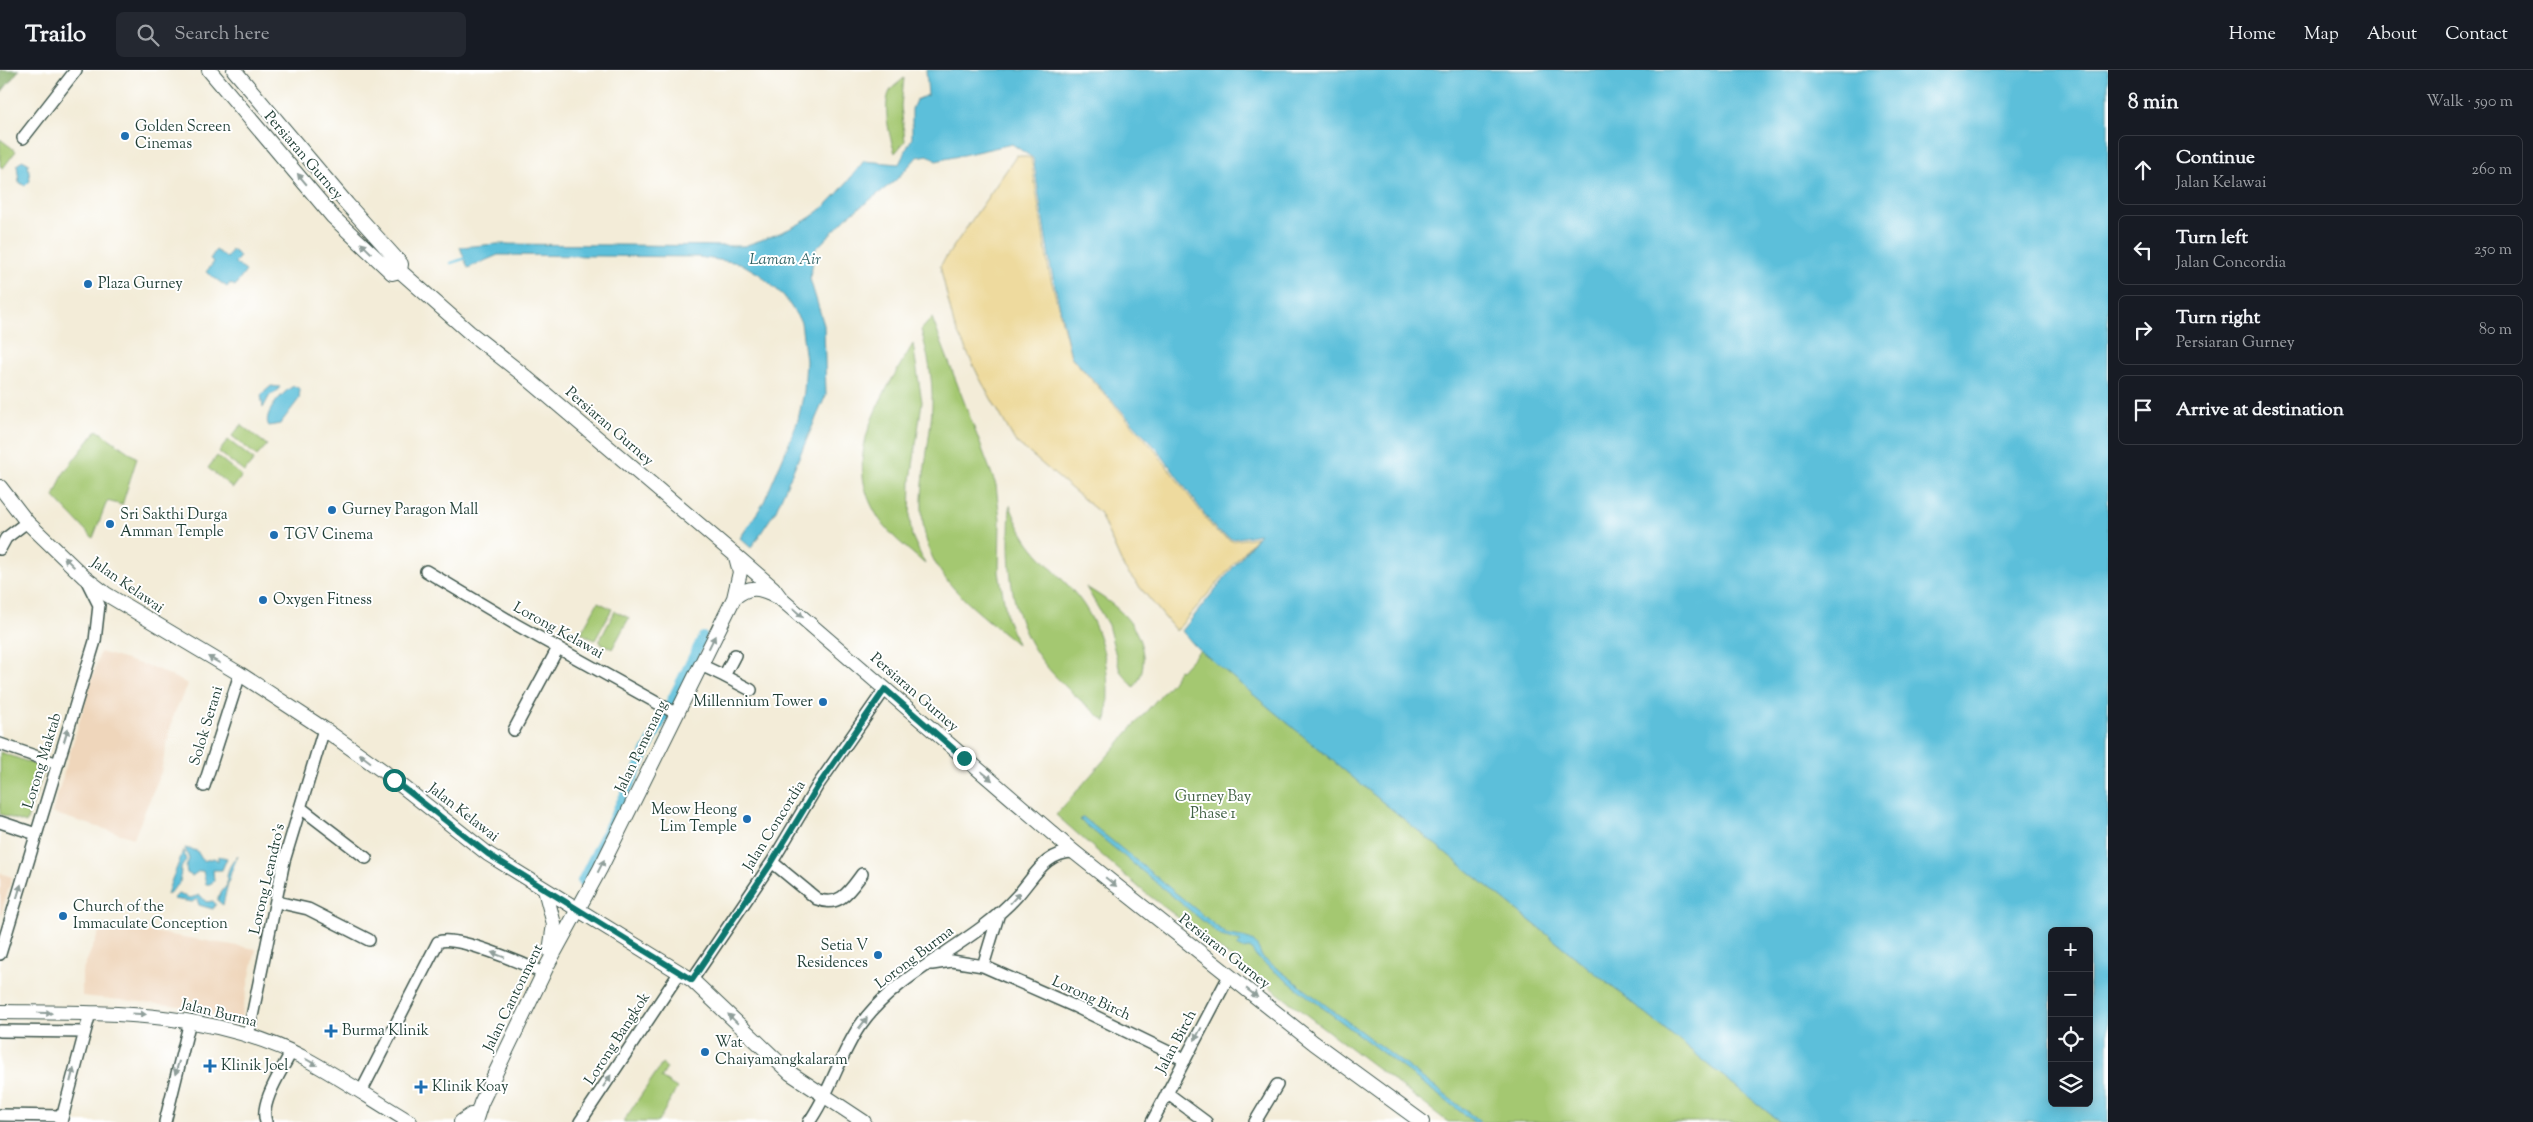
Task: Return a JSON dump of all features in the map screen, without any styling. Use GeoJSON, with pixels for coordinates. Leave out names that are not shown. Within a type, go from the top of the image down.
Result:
{"type":"FeatureCollection","features":[{"type":"Feature","properties":{"kind":"main road","name":"Persiaran Gurney"},"geometry":{"type":"LineString","coordinates":[[209,70],[333,217],[392,273],[400,271]]}},
{"type":"Feature","properties":{"kind":"main road","name":"Persiaran Gurney"},"geometry":{"type":"LineString","coordinates":[[234,70],[347,204],[401,264],[400,271]]}},
{"type":"Feature","properties":{"kind":"main road"},"geometry":{"type":"LineString","coordinates":[[333,217],[347,204]]}},
{"type":"Feature","properties":{"kind":"main road","name":"Persiaran Gurney"},"geometry":{"type":"LineString","coordinates":[[400,271],[461,326],[521,373],[773,588],[782,600],[1074,852],[1314,1043],[1422,1122]]}},
{"type":"Feature","properties":{"kind":"main road","name":"Jalan Kelawai"},"geometry":{"type":"LineString","coordinates":[[0,487],[27,522],[84,577],[154,624],[240,674],[324,729],[383,771],[458,832],[545,890],[692,980],[790,1073],[864,1122]]}},
{"type":"Feature","properties":{"kind":"main road","name":"Jalan Pemenang"},"geometry":{"type":"LineString","coordinates":[[578,909],[669,710],[701,665],[734,598],[740,572],[736,558]]}},
{"type":"Feature","properties":{"kind":"main road"},"geometry":{"type":"LineString","coordinates":[[734,598],[746,589],[754,588],[764,590],[782,600]]}},
{"type":"Feature","properties":{"kind":"main road"},"geometry":{"type":"LineString","coordinates":[[545,890],[554,924],[546,969]]}},
{"type":"Feature","properties":{"kind":"main road","name":"Jalan Cantonment"},"geometry":{"type":"LineString","coordinates":[[468,1120],[481,1103],[546,969],[578,909]]}},
{"type":"Feature","properties":{"kind":"main road","name":"Jalan Burma"},"geometry":{"type":"LineString","coordinates":[[0,1012],[135,1013],[190,1021],[248,1036],[291,1052],[410,1122]]}},
{"type":"Feature","properties":{"kind":"street"},"geometry":{"type":"LineString","coordinates":[[23,138],[76,70]]}},
{"type":"Feature","properties":{"kind":"street"},"geometry":{"type":"LineString","coordinates":[[0,548],[6,538],[27,522]]}},
{"type":"Feature","properties":{"kind":"street","name":"Lorong Kelawai"},"geometry":{"type":"LineString","coordinates":[[426,571],[669,710]]}},
{"type":"Feature","properties":{"kind":"street","name":"Lorong Maktab"},"geometry":{"type":"LineString","coordinates":[[0,954],[98,626],[99,605],[84,577]]}},
{"type":"Feature","properties":{"kind":"street"},"geometry":{"type":"LineString","coordinates":[[514,730],[558,648]]}},
{"type":"Feature","properties":{"kind":"street"},"geometry":{"type":"LineString","coordinates":[[724,676],[735,655]]}},
{"type":"Feature","properties":{"kind":"street"},"geometry":{"type":"LineString","coordinates":[[701,665],[751,690]]}},
{"type":"Feature","properties":{"kind":"street","name":"Solok Serani"},"geometry":{"type":"LineString","coordinates":[[204,786],[240,674]]}},
{"type":"Feature","properties":{"kind":"street","name":"Jalan Concordia"},"geometry":{"type":"LineString","coordinates":[[692,980],[772,862],[818,786],[885,689]]}},
{"type":"Feature","properties":{"kind":"street","name":"Lorong Leandro's"},"geometry":{"type":"LineString","coordinates":[[248,1036],[284,861],[324,729]]}},
{"type":"Feature","properties":{"kind":"street"},"geometry":{"type":"LineString","coordinates":[[0,744],[58,764]]}},
{"type":"Feature","properties":{"kind":"street"},"geometry":{"type":"LineString","coordinates":[[301,808],[366,858]]}},
{"type":"Feature","properties":{"kind":"street"},"geometry":{"type":"LineString","coordinates":[[0,822],[36,834]]}},
{"type":"Feature","properties":{"kind":"street","name":"Lorong Burma"},"geometry":{"type":"LineString","coordinates":[[810,1122],[859,1027],[886,998],[927,965],[999,914],[1050,857],[1063,852],[1074,852]]}},
{"type":"Feature","properties":{"kind":"street"},"geometry":{"type":"LineString","coordinates":[[772,862],[817,899],[826,902],[832,902],[846,896],[862,874]]}},
{"type":"Feature","properties":{"kind":"street"},"geometry":{"type":"LineString","coordinates":[[277,902],[308,909],[369,940]]}},
{"type":"Feature","properties":{"kind":"street"},"geometry":{"type":"LineString","coordinates":[[983,966],[999,914]]}},
{"type":"Feature","properties":{"kind":"street"},"geometry":{"type":"LineString","coordinates":[[361,1092],[433,948],[438,942],[449,940],[546,969]]}},
{"type":"Feature","properties":{"kind":"street","name":"Lorong Birch"},"geometry":{"type":"LineString","coordinates":[[927,965],[952,961],[983,966],[1076,1007],[1185,1060]]}},
{"type":"Feature","properties":{"kind":"street","name":"Lorong Bangkok"},"geometry":{"type":"LineString","coordinates":[[580,1122],[680,972]]}},
{"type":"Feature","properties":{"kind":"street","name":"Jalan Birch"},"geometry":{"type":"LineString","coordinates":[[1152,1122],[1229,976]]}},
{"type":"Feature","properties":{"kind":"street"},"geometry":{"type":"LineString","coordinates":[[0,1116],[62,1119],[90,1013]]}},
{"type":"Feature","properties":{"kind":"street"},"geometry":{"type":"LineString","coordinates":[[165,1122],[190,1021]]}},
{"type":"Feature","properties":{"kind":"street"},"geometry":{"type":"LineString","coordinates":[[0,1031],[84,1032]]}},
{"type":"Feature","properties":{"kind":"street"},"geometry":{"type":"LineString","coordinates":[[266,1122],[265,1111],[278,1072],[291,1052]]}},
{"type":"Feature","properties":{"kind":"street"},"geometry":{"type":"LineString","coordinates":[[1255,1122],[1277,1085]]}},
{"type":"Feature","properties":{"kind":"street"},"geometry":{"type":"LineString","coordinates":[[1167,1093],[1206,1122]]}},
{"type":"Feature","properties":{"kind":"shaded area"},"geometry":{"type":"Polygon","coordinates":[[[100,652],[157,669],[188,684],[173,716],[161,772],[134,838],[52,813],[100,652]]]}},
{"type":"Feature","properties":{"kind":"shaded area"},"geometry":{"type":"Polygon","coordinates":[[[0,873],[12,877],[0,918],[0,873]]]}},
{"type":"Feature","properties":{"kind":"shaded area"},"geometry":{"type":"Polygon","coordinates":[[[100,930],[152,932],[256,949],[240,1021],[189,1007],[82,996],[82,972],[100,930]]]}},
{"type":"Feature","properties":{"kind":"green space"},"geometry":{"type":"Polygon","coordinates":[[[0,70],[19,70],[0,94],[0,70]]]}},
{"type":"Feature","properties":{"kind":"green space"},"geometry":{"type":"Polygon","coordinates":[[[904,78],[901,106],[905,141],[895,153],[889,131],[887,105],[890,91],[904,78]]]}},
{"type":"Feature","properties":{"kind":"green space"},"geometry":{"type":"Polygon","coordinates":[[[0,139],[16,151],[3,168],[0,166],[0,139]]]}},
{"type":"Feature","properties":{"kind":"green space"},"geometry":{"type":"Polygon","coordinates":[[[932,318],[996,485],[1000,519],[999,572],[1007,618],[1017,644],[974,609],[955,589],[938,568],[929,548],[922,508],[932,405],[932,385],[930,367],[921,330],[932,318]]]}},
{"type":"Feature","properties":{"kind":"green space"},"geometry":{"type":"Polygon","coordinates":[[[913,344],[922,402],[911,480],[910,521],[912,536],[925,564],[897,540],[880,520],[866,490],[862,468],[864,446],[870,425],[890,383],[913,344]]]}},
{"type":"Feature","properties":{"kind":"green space"},"geometry":{"type":"Polygon","coordinates":[[[241,425],[267,445],[257,456],[232,436],[241,425]]]}},
{"type":"Feature","properties":{"kind":"green space"},"geometry":{"type":"Polygon","coordinates":[[[97,430],[137,458],[122,505],[107,501],[93,538],[54,497],[63,474],[97,430]]]}},
{"type":"Feature","properties":{"kind":"green space"},"geometry":{"type":"Polygon","coordinates":[[[228,440],[254,460],[244,472],[219,452],[228,440]]]}},
{"type":"Feature","properties":{"kind":"green space"},"geometry":{"type":"Polygon","coordinates":[[[217,456],[242,476],[233,488],[208,468],[217,456]]]}},
{"type":"Feature","properties":{"kind":"green space"},"geometry":{"type":"Polygon","coordinates":[[[1010,505],[1029,543],[1073,591],[1093,620],[1104,653],[1107,670],[1108,705],[1106,722],[1057,678],[1041,659],[1020,619],[1014,598],[1011,576],[1009,553],[1010,505]]]}},
{"type":"Feature","properties":{"kind":"green space"},"geometry":{"type":"Polygon","coordinates":[[[1086,587],[1123,614],[1136,632],[1141,643],[1143,659],[1140,676],[1134,687],[1120,671],[1108,625],[1086,587]]]}},
{"type":"Feature","properties":{"kind":"green space"},"geometry":{"type":"Polygon","coordinates":[[[598,602],[612,609],[595,640],[581,633],[598,602]]]}},
{"type":"Feature","properties":{"kind":"green space"},"geometry":{"type":"Polygon","coordinates":[[[615,611],[629,618],[612,649],[599,642],[615,611]]]}},
{"type":"Feature","properties":{"kind":"green space","name":"Gurney Bay Phase 1"},"geometry":{"type":"Polygon","coordinates":[[[1200,650],[1374,795],[1780,1122],[1448,1122],[1143,891],[1056,815],[1172,682],[1179,670],[1181,671],[1200,650]]]}},
{"type":"Feature","properties":{"kind":"green space"},"geometry":{"type":"Polygon","coordinates":[[[0,752],[45,768],[26,823],[0,814],[0,752]]]}},
{"type":"Feature","properties":{"kind":"green space"},"geometry":{"type":"Polygon","coordinates":[[[662,1064],[667,1068],[661,1078],[677,1088],[658,1122],[623,1122],[662,1064]]]}},
{"type":"Feature","properties":{"kind":"sand"},"geometry":{"type":"Polygon","coordinates":[[[1017,155],[1031,158],[1049,271],[1071,357],[1154,449],[1216,532],[1232,541],[1257,537],[1176,631],[1124,568],[1099,512],[1015,441],[980,379],[954,325],[940,266],[1017,155]]]}},
{"type":"Feature","properties":{"kind":"water","name":"Laman Air"},"geometry":{"type":"Polygon","coordinates":[[[926,70],[2108,70],[2108,1122],[1780,1122],[1374,795],[1195,646],[1182,631],[1260,534],[1232,539],[1217,531],[1157,449],[1071,356],[1051,269],[1033,158],[1012,144],[936,161],[928,155],[917,157],[895,181],[847,217],[815,250],[810,279],[824,325],[826,395],[776,510],[751,548],[740,538],[763,504],[798,420],[804,392],[806,361],[801,322],[784,296],[759,274],[740,263],[698,257],[498,255],[468,268],[460,247],[496,244],[744,246],[789,229],[811,217],[834,197],[864,161],[899,164],[912,138],[912,109],[916,100],[928,95],[926,70]]]}},
{"type":"Feature","properties":{"kind":"water"},"geometry":{"type":"Polygon","coordinates":[[[22,160],[28,163],[30,181],[25,186],[19,182],[17,165],[22,160]]]}},
{"type":"Feature","properties":{"kind":"water"},"geometry":{"type":"Polygon","coordinates":[[[216,250],[227,258],[232,250],[240,256],[235,263],[246,271],[235,286],[230,283],[227,287],[206,272],[214,262],[210,259],[216,250]]]}},
{"type":"Feature","properties":{"kind":"water"},"geometry":{"type":"Polygon","coordinates":[[[271,386],[280,387],[275,393],[270,395],[263,408],[261,395],[271,386]]]}},
{"type":"Feature","properties":{"kind":"water"},"geometry":{"type":"Polygon","coordinates":[[[294,386],[300,389],[299,399],[280,424],[269,426],[268,416],[275,403],[285,392],[294,386]]]}},
{"type":"Feature","properties":{"kind":"water"},"geometry":{"type":"Polygon","coordinates":[[[1083,817],[1226,934],[1244,937],[1252,941],[1256,944],[1262,957],[1481,1122],[1474,1122],[1257,958],[1250,948],[1242,949],[1236,946],[1241,942],[1221,936],[1080,820],[1083,817]]]}},
{"type":"Feature","properties":{"kind":"water"},"geometry":{"type":"Polygon","coordinates":[[[185,848],[197,851],[203,861],[214,858],[218,861],[218,856],[227,858],[222,870],[213,870],[214,881],[206,884],[203,871],[199,871],[192,876],[187,873],[186,867],[189,859],[185,848]]]}},
{"type":"Feature","properties":{"kind":"water"},"geometry":{"type":"Polygon","coordinates":[[[183,850],[186,860],[181,868],[180,883],[167,895],[170,883],[183,850]]]}},
{"type":"Feature","properties":{"kind":"water"},"geometry":{"type":"Polygon","coordinates":[[[238,856],[227,886],[223,905],[218,901],[218,897],[227,885],[229,869],[238,856]]]}},
{"type":"Feature","properties":{"kind":"water"},"geometry":{"type":"Polygon","coordinates":[[[178,894],[190,898],[200,895],[206,902],[213,901],[216,904],[213,909],[199,905],[197,899],[192,902],[173,899],[178,894]]]}},
{"type":"Feature","properties":{"kind":"waterway"},"geometry":{"type":"LineString","coordinates":[[451,263],[466,258]]}},
{"type":"Feature","properties":{"kind":"waterway"},"geometry":{"type":"LineString","coordinates":[[582,881],[703,637]]}},
{"type":"Feature","properties":{"kind":"place","name":"Golden Screen Cinemas"},"geometry":{"type":"Point","coordinates":[125,136]}},
{"type":"Feature","properties":{"kind":"place","name":"Plaza Gurney"},"geometry":{"type":"Point","coordinates":[88,284]}},
{"type":"Feature","properties":{"kind":"place","name":"Gurney Paragon Mall"},"geometry":{"type":"Point","coordinates":[332,510]}},
{"type":"Feature","properties":{"kind":"place","name":"Sri Sakthi Durga Amman Temple"},"geometry":{"type":"Point","coordinates":[110,524]}},
{"type":"Feature","properties":{"kind":"place","name":"TGV Cinema"},"geometry":{"type":"Point","coordinates":[274,535]}},
{"type":"Feature","properties":{"kind":"place","name":"Oxygen Fitness"},"geometry":{"type":"Point","coordinates":[263,600]}},
{"type":"Feature","properties":{"kind":"place","name":"Millennium Tower"},"geometry":{"type":"Point","coordinates":[823,702]}},
{"type":"Feature","properties":{"kind":"place","name":"Meow Heong Lim Temple"},"geometry":{"type":"Point","coordinates":[747,819]}},
{"type":"Feature","properties":{"kind":"place","name":"Church of the Immaculate Conception"},"geometry":{"type":"Point","coordinates":[63,916]}},
{"type":"Feature","properties":{"kind":"place","name":"Setia V Residences"},"geometry":{"type":"Point","coordinates":[878,955]}},
{"type":"Feature","properties":{"kind":"place","name":"Burma Klinik"},"geometry":{"type":"Point","coordinates":[331,1031]}},
{"type":"Feature","properties":{"kind":"place","name":"Wat Chaiyamangkalaram"},"geometry":{"type":"Point","coordinates":[705,1052]}},
{"type":"Feature","properties":{"kind":"place","name":"Klinik Joel"},"geometry":{"type":"Point","coordinates":[210,1066]}},
{"type":"Feature","properties":{"kind":"place","name":"Klinik Koay"},"geometry":{"type":"Point","coordinates":[421,1087]}},
{"type":"Feature","properties":{"kind":"route"},"geometry":{"type":"LineString","coordinates":[[394,780],[488,854],[692,980],[772,862],[818,786],[885,689],[964,758]]}}]}
